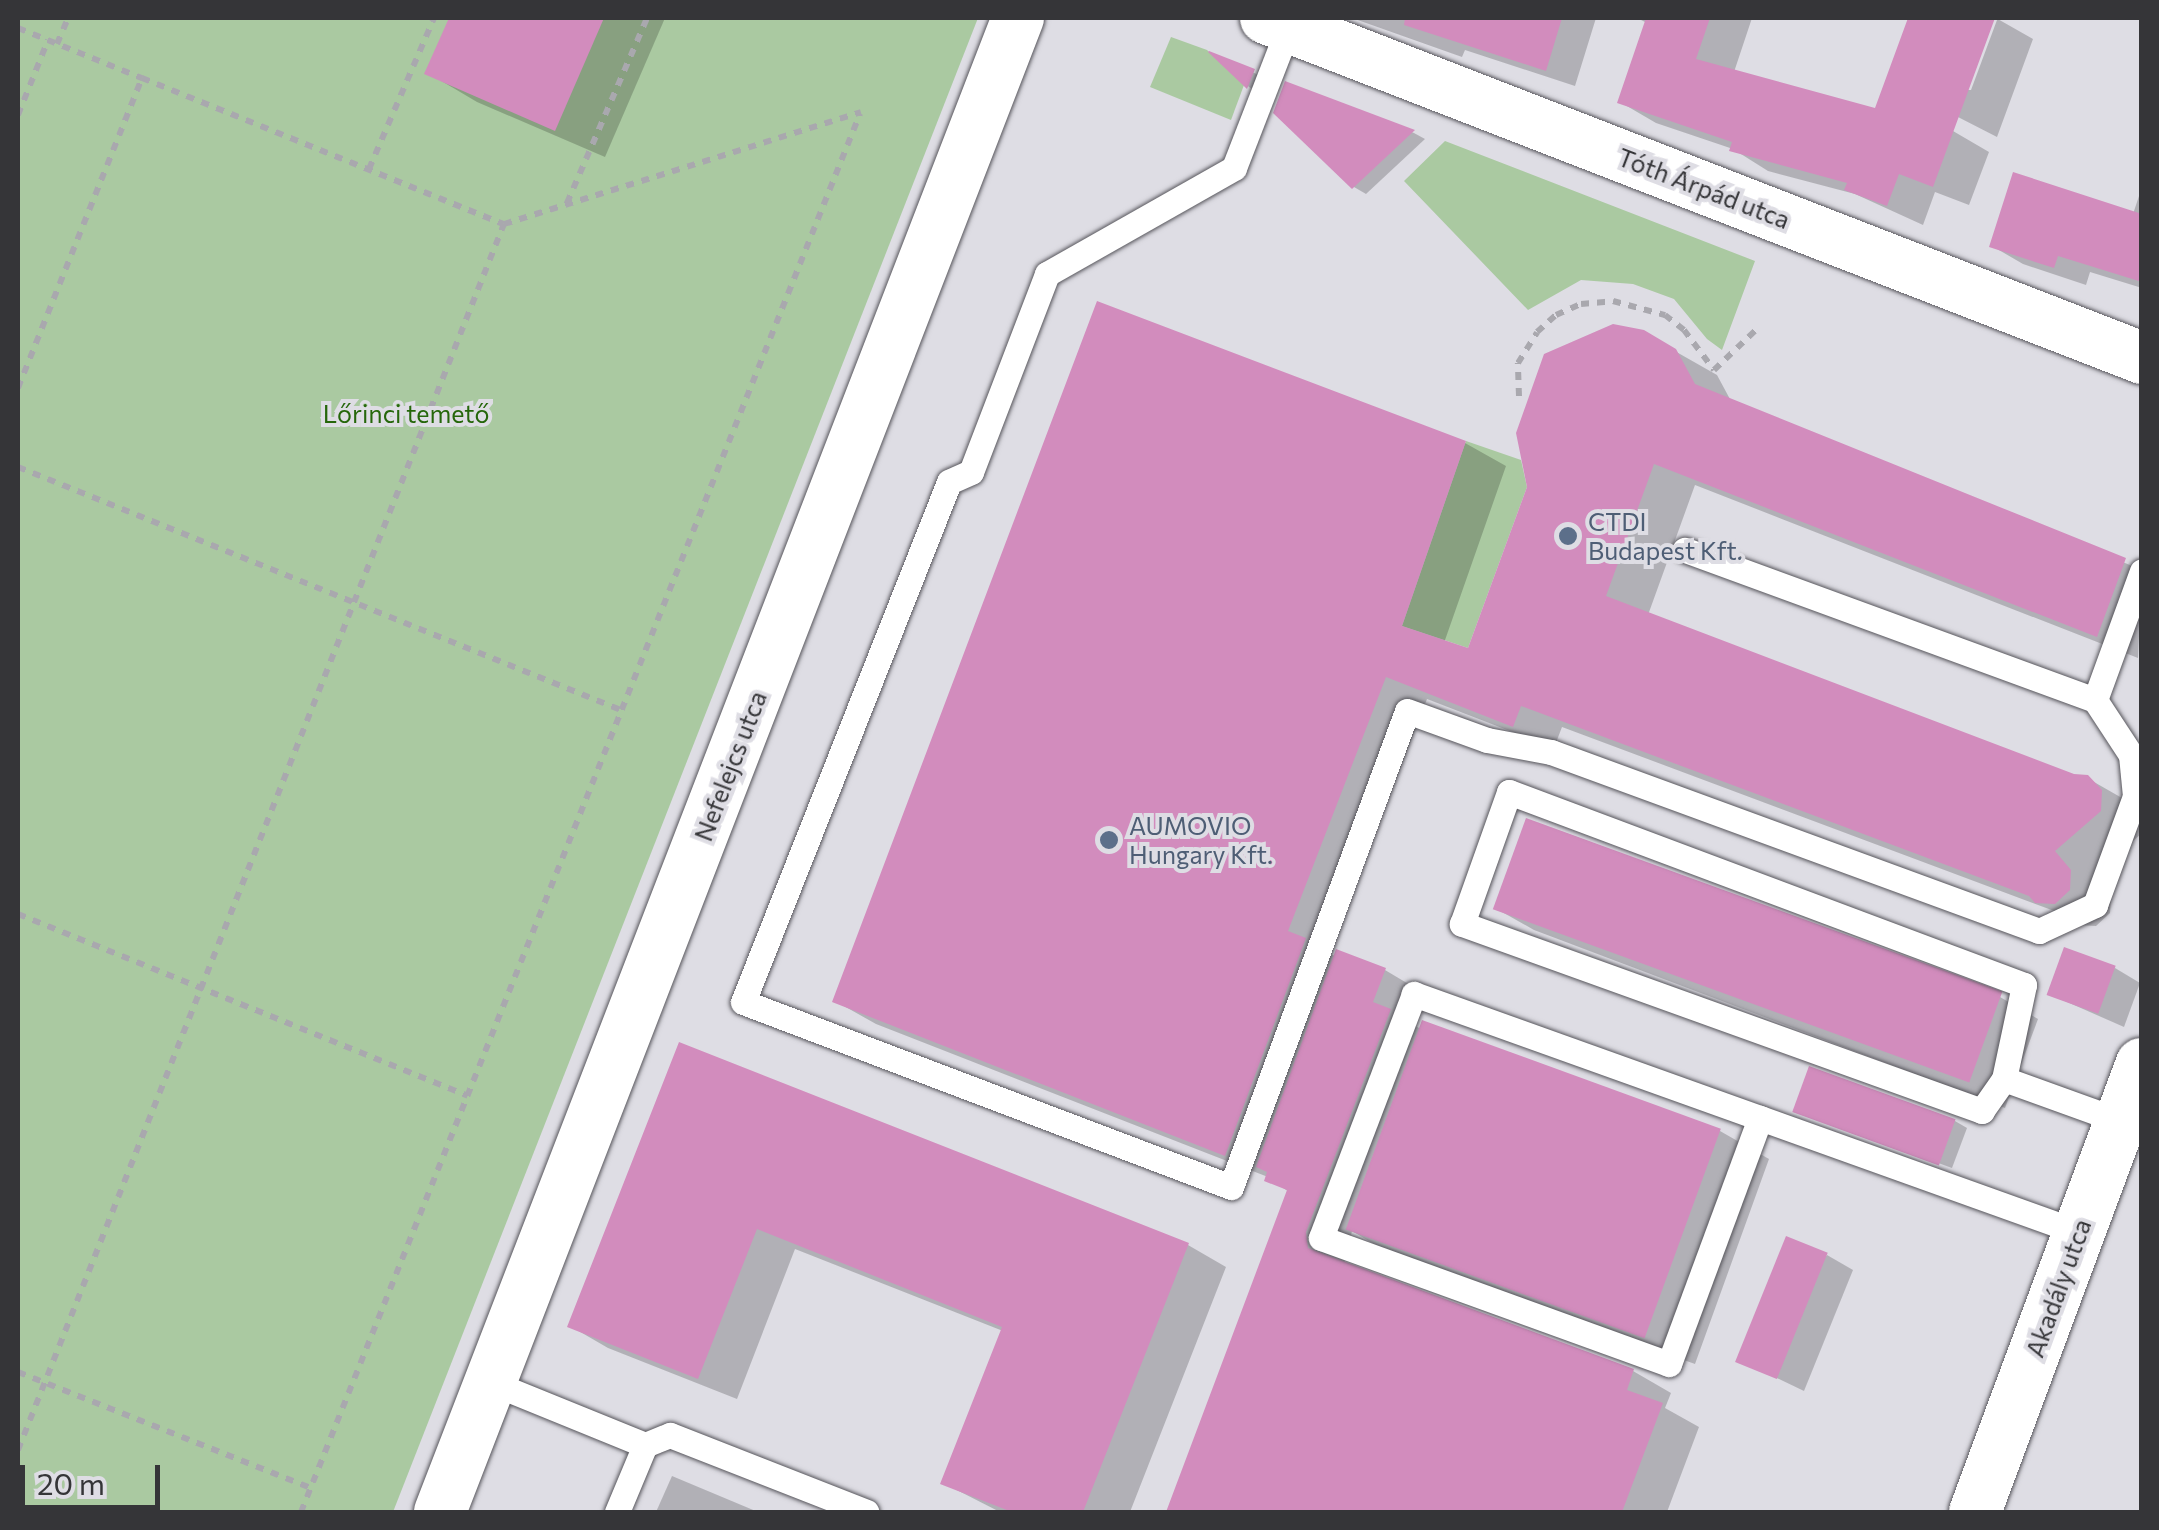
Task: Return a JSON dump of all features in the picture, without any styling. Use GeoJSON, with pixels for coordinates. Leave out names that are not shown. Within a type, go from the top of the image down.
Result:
{"type":"FeatureCollection","features":[{"type":"Feature","properties":{"kind":"street","name":"Nefelejcs utca"},"geometry":{"type":"LineString","coordinates":[[440,1512],[1018,18]]}},
{"type":"Feature","properties":{"kind":"street","name":"Tóth Árpád utca"},"geometry":{"type":"LineString","coordinates":[[1277,22],[2142,358]]}},
{"type":"Feature","properties":{"kind":"street","name":"Akadály utca"},"geometry":{"type":"LineString","coordinates":[[1974,1512],[2142,1064]]}},
{"type":"Feature","properties":{"kind":"lane"},"geometry":{"type":"LineString","coordinates":[[1277,22],[1234,168],[1047,274],[971,472],[948,482],[743,1002],[1231,1187],[1407,711],[1487,740],[1550,752],[2039,931],[2095,906],[2135,796],[2131,755],[2095,700],[1684,550]]}},
{"type":"Feature","properties":{"kind":"lane"},"geometry":{"type":"LineString","coordinates":[[2095,700],[2142,571]]}},
{"type":"Feature","properties":{"kind":"lane"},"geometry":{"type":"LineString","coordinates":[[1509,792],[2024,985],[2004,1079],[1982,1111],[1462,924],[1509,792]]}},
{"type":"Feature","properties":{"kind":"lane"},"geometry":{"type":"LineString","coordinates":[[1760,1118],[1669,1364],[1321,1238],[1414,994],[1760,1118],[2078,1232]]}},
{"type":"Feature","properties":{"kind":"lane"},"geometry":{"type":"LineString","coordinates":[[2004,1079],[2120,1121]]}},
{"type":"Feature","properties":{"kind":"lane"},"geometry":{"type":"LineString","coordinates":[[490,1382],[645,1445],[670,1435],[866,1512]]}},
{"type":"Feature","properties":{"kind":"lane"},"geometry":{"type":"LineString","coordinates":[[617,1512],[645,1445]]}},
{"type":"Feature","properties":{"kind":"path"},"geometry":{"type":"LineString","coordinates":[[58,44],[68,18]]}},
{"type":"Feature","properties":{"kind":"path"},"geometry":{"type":"LineString","coordinates":[[369,169],[434,18]]}},
{"type":"Feature","properties":{"kind":"path"},"geometry":{"type":"LineString","coordinates":[[566,204],[647,18]]}},
{"type":"Feature","properties":{"kind":"path"},"geometry":{"type":"LineString","coordinates":[[18,28],[504,224],[861,112],[302,1512]]}},
{"type":"Feature","properties":{"kind":"path"},"geometry":{"type":"LineString","coordinates":[[18,115],[48,40]]}},
{"type":"Feature","properties":{"kind":"path"},"geometry":{"type":"LineString","coordinates":[[18,388],[142,78]]}},
{"type":"Feature","properties":{"kind":"path"},"geometry":{"type":"LineString","coordinates":[[18,1450],[504,224]]}},
{"type":"Feature","properties":{"kind":"path"},"geometry":{"type":"LineString","coordinates":[[1519,396],[1518,363],[1536,332],[1556,315],[1581,304],[1613,301],[1665,315],[1684,330],[1714,370],[1759,327]]}},
{"type":"Feature","properties":{"kind":"path"},"geometry":{"type":"LineString","coordinates":[[18,467],[622,710]]}},
{"type":"Feature","properties":{"kind":"path"},"geometry":{"type":"LineString","coordinates":[[18,914],[468,1096]]}},
{"type":"Feature","properties":{"kind":"path"},"geometry":{"type":"LineString","coordinates":[[18,1372],[311,1488]]}},
{"type":"Feature","properties":{"kind":"green space","name":"Lőrinci temető"},"geometry":{"type":"Polygon","coordinates":[[[18,18],[978,18],[393,1512],[18,1512],[18,18]]]}},
{"type":"Feature","properties":{"kind":"green space"},"geometry":{"type":"Polygon","coordinates":[[[1171,37],[1207,50],[1244,85],[1231,120],[1150,87],[1171,37]]]}},
{"type":"Feature","properties":{"kind":"green space"},"geometry":{"type":"Polygon","coordinates":[[[1445,141],[1755,261],[1722,350],[1707,339],[1674,299],[1633,284],[1581,280],[1528,310],[1404,181],[1445,141]]]}},
{"type":"Feature","properties":{"kind":"green space"},"geometry":{"type":"Polygon","coordinates":[[[1466,441],[1521,460],[1527,487],[1468,648],[1402,626],[1466,441]]]}},
{"type":"Feature","properties":{"kind":"building"},"geometry":{"type":"Polygon","coordinates":[[[449,18],[604,18],[555,131],[424,74],[449,18]]]}},
{"type":"Feature","properties":{"kind":"building"},"geometry":{"type":"Polygon","coordinates":[[[1405,18],[1562,18],[1546,71],[1404,25],[1405,18]]]}},
{"type":"Feature","properties":{"kind":"building"},"geometry":{"type":"Polygon","coordinates":[[[1646,18],[1710,18],[1696,59],[1875,108],[1908,18],[1995,18],[1933,187],[1899,174],[1887,206],[1844,190],[1847,183],[1729,151],[1732,142],[1617,103],[1646,18]]]}},
{"type":"Feature","properties":{"kind":"building"},"geometry":{"type":"Polygon","coordinates":[[[1208,52],[1255,69],[1247,89],[1208,52]]]}},
{"type":"Feature","properties":{"kind":"building"},"geometry":{"type":"Polygon","coordinates":[[[1285,81],[1415,130],[1352,189],[1273,113],[1285,81]]]}},
{"type":"Feature","properties":{"kind":"building"},"geometry":{"type":"Polygon","coordinates":[[[2013,172],[2142,214],[2142,282],[2058,256],[2054,268],[1989,247],[2013,172]]]}},
{"type":"Feature","properties":{"kind":"building"},"geometry":{"type":"Polygon","coordinates":[[[1097,301],[1466,441],[1402,626],[1468,648],[1527,487],[1516,433],[1544,354],[1613,324],[1644,330],[1676,349],[1695,384],[2126,558],[2097,637],[1654,464],[1606,596],[2074,774],[2088,775],[2102,790],[2101,811],[2055,851],[2071,870],[2070,890],[2055,904],[2035,903],[2029,896],[1521,706],[1513,727],[1386,677],[1288,931],[1306,938],[1225,1156],[832,1002],[1097,301]]]}},
{"type":"Feature","properties":{"kind":"building"},"geometry":{"type":"Polygon","coordinates":[[[1526,818],[2002,991],[1969,1083],[1493,909],[1526,818]]]}},
{"type":"Feature","properties":{"kind":"building"},"geometry":{"type":"Polygon","coordinates":[[[2064,947],[2116,966],[2098,1014],[2047,995],[2064,947]]]}},
{"type":"Feature","properties":{"kind":"building"},"geometry":{"type":"Polygon","coordinates":[[[1336,949],[1386,968],[1373,1002],[1391,1009],[1306,1232],[1308,1248],[1634,1369],[1627,1390],[1663,1403],[1622,1512],[1166,1512],[1287,1190],[1264,1181],[1267,1172],[1256,1167],[1336,949]]]}},
{"type":"Feature","properties":{"kind":"building"},"geometry":{"type":"Polygon","coordinates":[[[1422,1020],[1721,1129],[1645,1338],[1346,1230],[1422,1020]]]}},
{"type":"Feature","properties":{"kind":"building"},"geometry":{"type":"Polygon","coordinates":[[[679,1042],[1189,1243],[1083,1512],[1012,1512],[940,1484],[1002,1327],[757,1229],[698,1379],[567,1327],[679,1042]]]}},
{"type":"Feature","properties":{"kind":"building"},"geometry":{"type":"Polygon","coordinates":[[[1809,1066],[1956,1119],[1939,1165],[1792,1112],[1809,1066]]]}},
{"type":"Feature","properties":{"kind":"building"},"geometry":{"type":"Polygon","coordinates":[[[1786,1236],[1828,1253],[1777,1379],[1735,1362],[1786,1236]]]}},
{"type":"Feature","properties":{"kind":"place","name":"CTDI Budapest Kft."},"geometry":{"type":"Point","coordinates":[1568,536]}},
{"type":"Feature","properties":{"kind":"place","name":"AUMOVIO Hungary Kft."},"geometry":{"type":"Point","coordinates":[1109,840]}}]}
